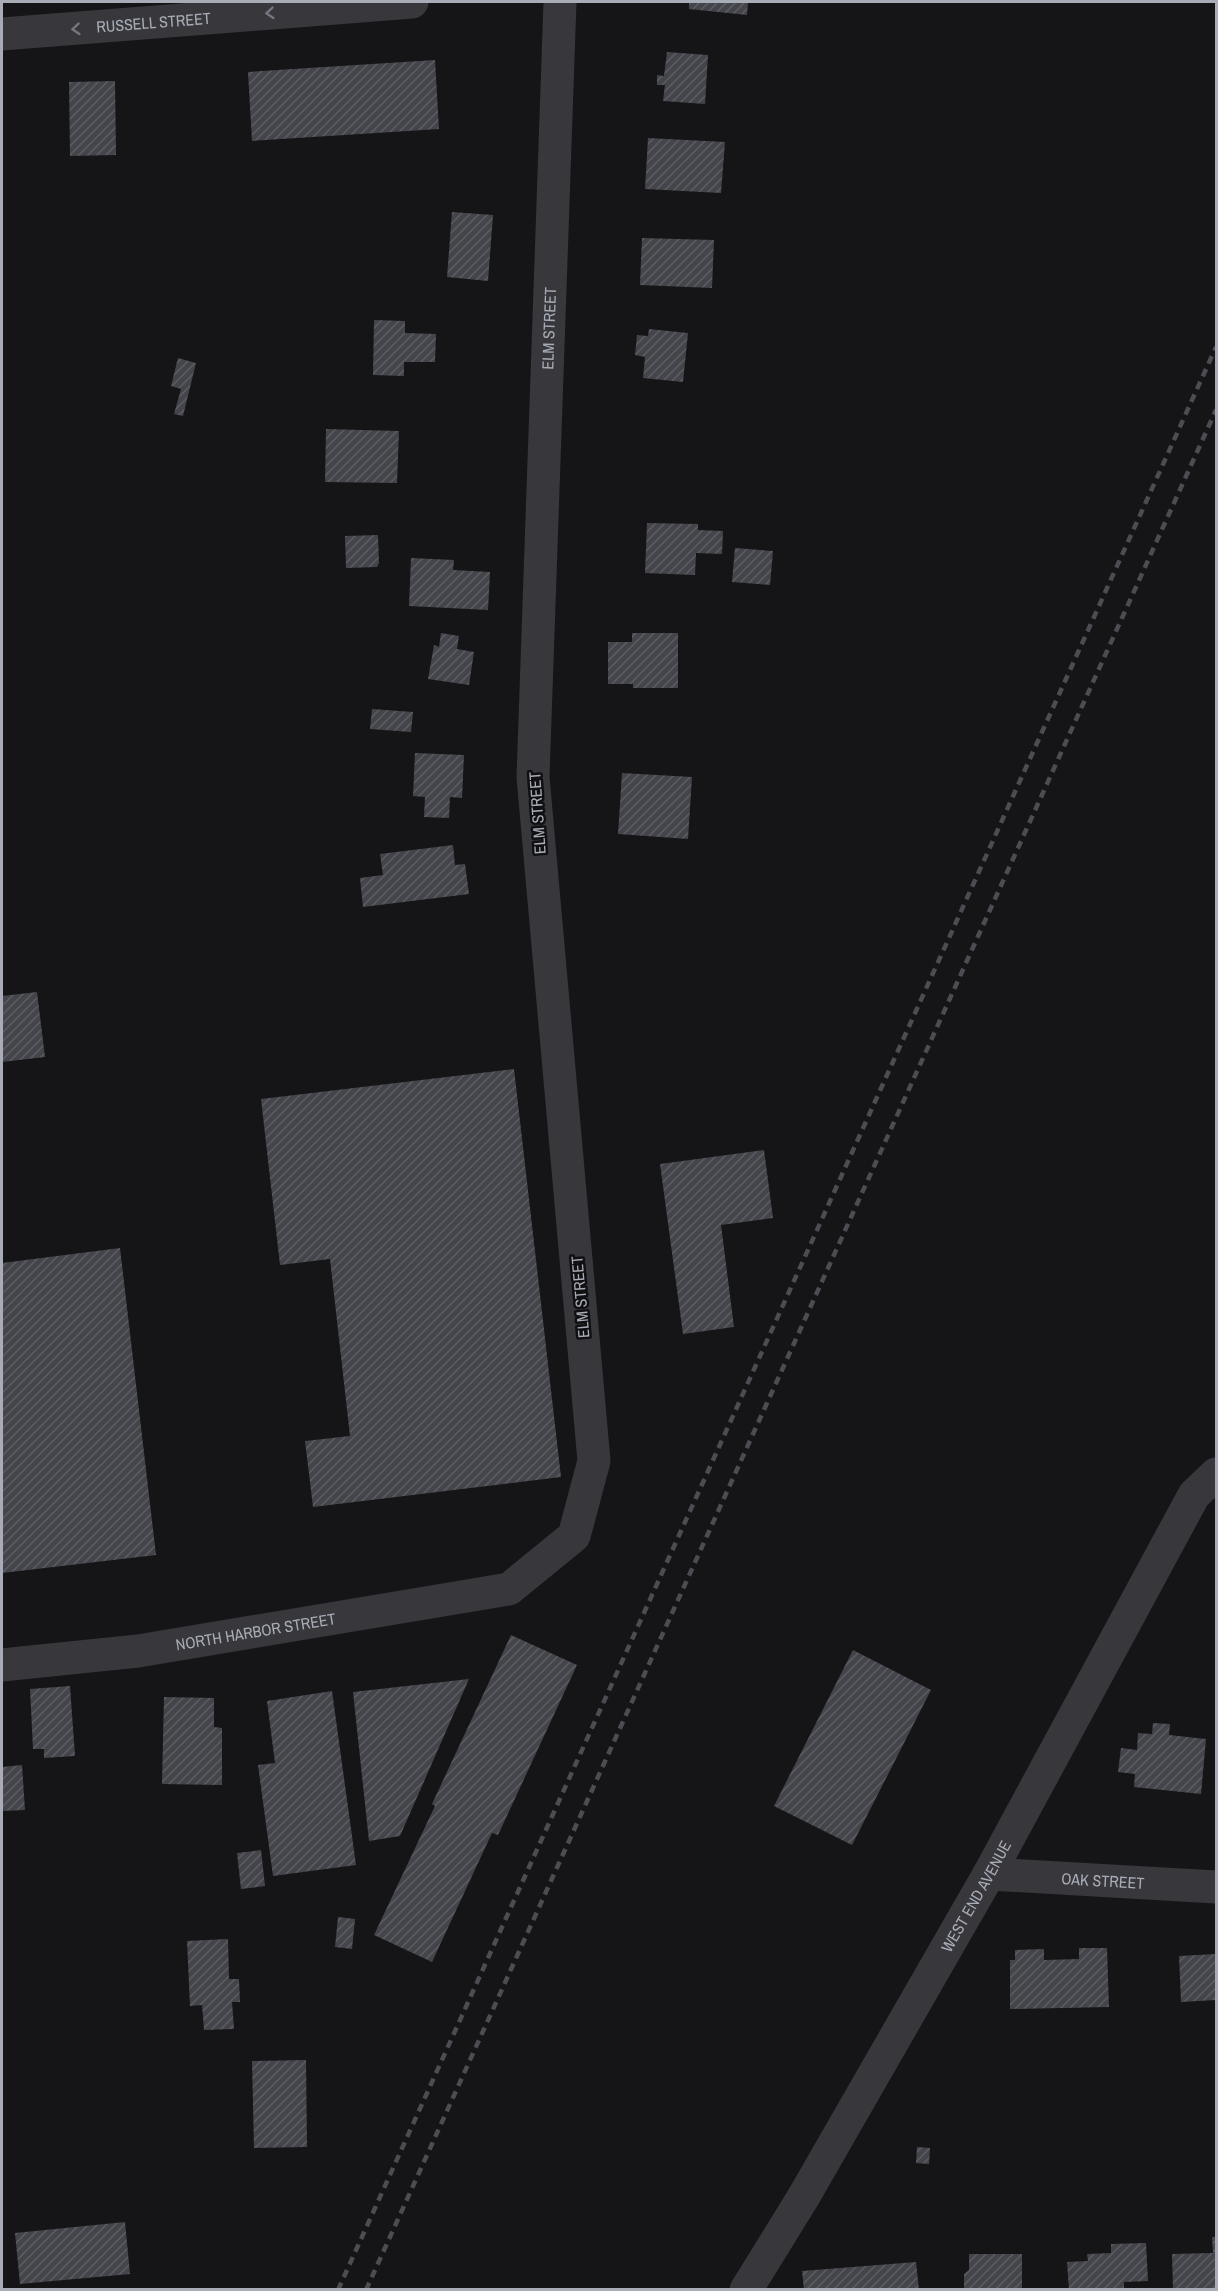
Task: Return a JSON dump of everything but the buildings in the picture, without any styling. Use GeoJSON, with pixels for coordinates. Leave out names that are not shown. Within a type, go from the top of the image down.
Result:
{"type":"FeatureCollection","features":[{"type":"Feature","properties":{"kind":"street","name":"RUSSELL STREET"},"geometry":{"type":"LineString","coordinates":[[2,34],[412,2]]}},
{"type":"Feature","properties":{"kind":"street","name":"ELM STREET"},"geometry":{"type":"LineString","coordinates":[[509,1589],[574,1536],[594,1461],[533,777],[560,2]]}},
{"type":"Feature","properties":{"kind":"street","name":"WEST END AVENUE"},"geometry":{"type":"LineString","coordinates":[[746,2289],[804,2196],[989,1874],[1205,1484]]}},
{"type":"Feature","properties":{"kind":"street","name":"NORTH HARBOR STREET"},"geometry":{"type":"LineString","coordinates":[[2,1665],[138,1651],[509,1589]]}},
{"type":"Feature","properties":{"kind":"street","name":"OAK STREET"},"geometry":{"type":"LineString","coordinates":[[989,1874],[1216,1887]]}},
{"type":"Feature","properties":{"kind":"railway"},"geometry":{"type":"LineString","coordinates":[[338,2290],[1216,347]]}},
{"type":"Feature","properties":{"kind":"railway"},"geometry":{"type":"LineString","coordinates":[[366,2290],[1216,410]]}}]}
